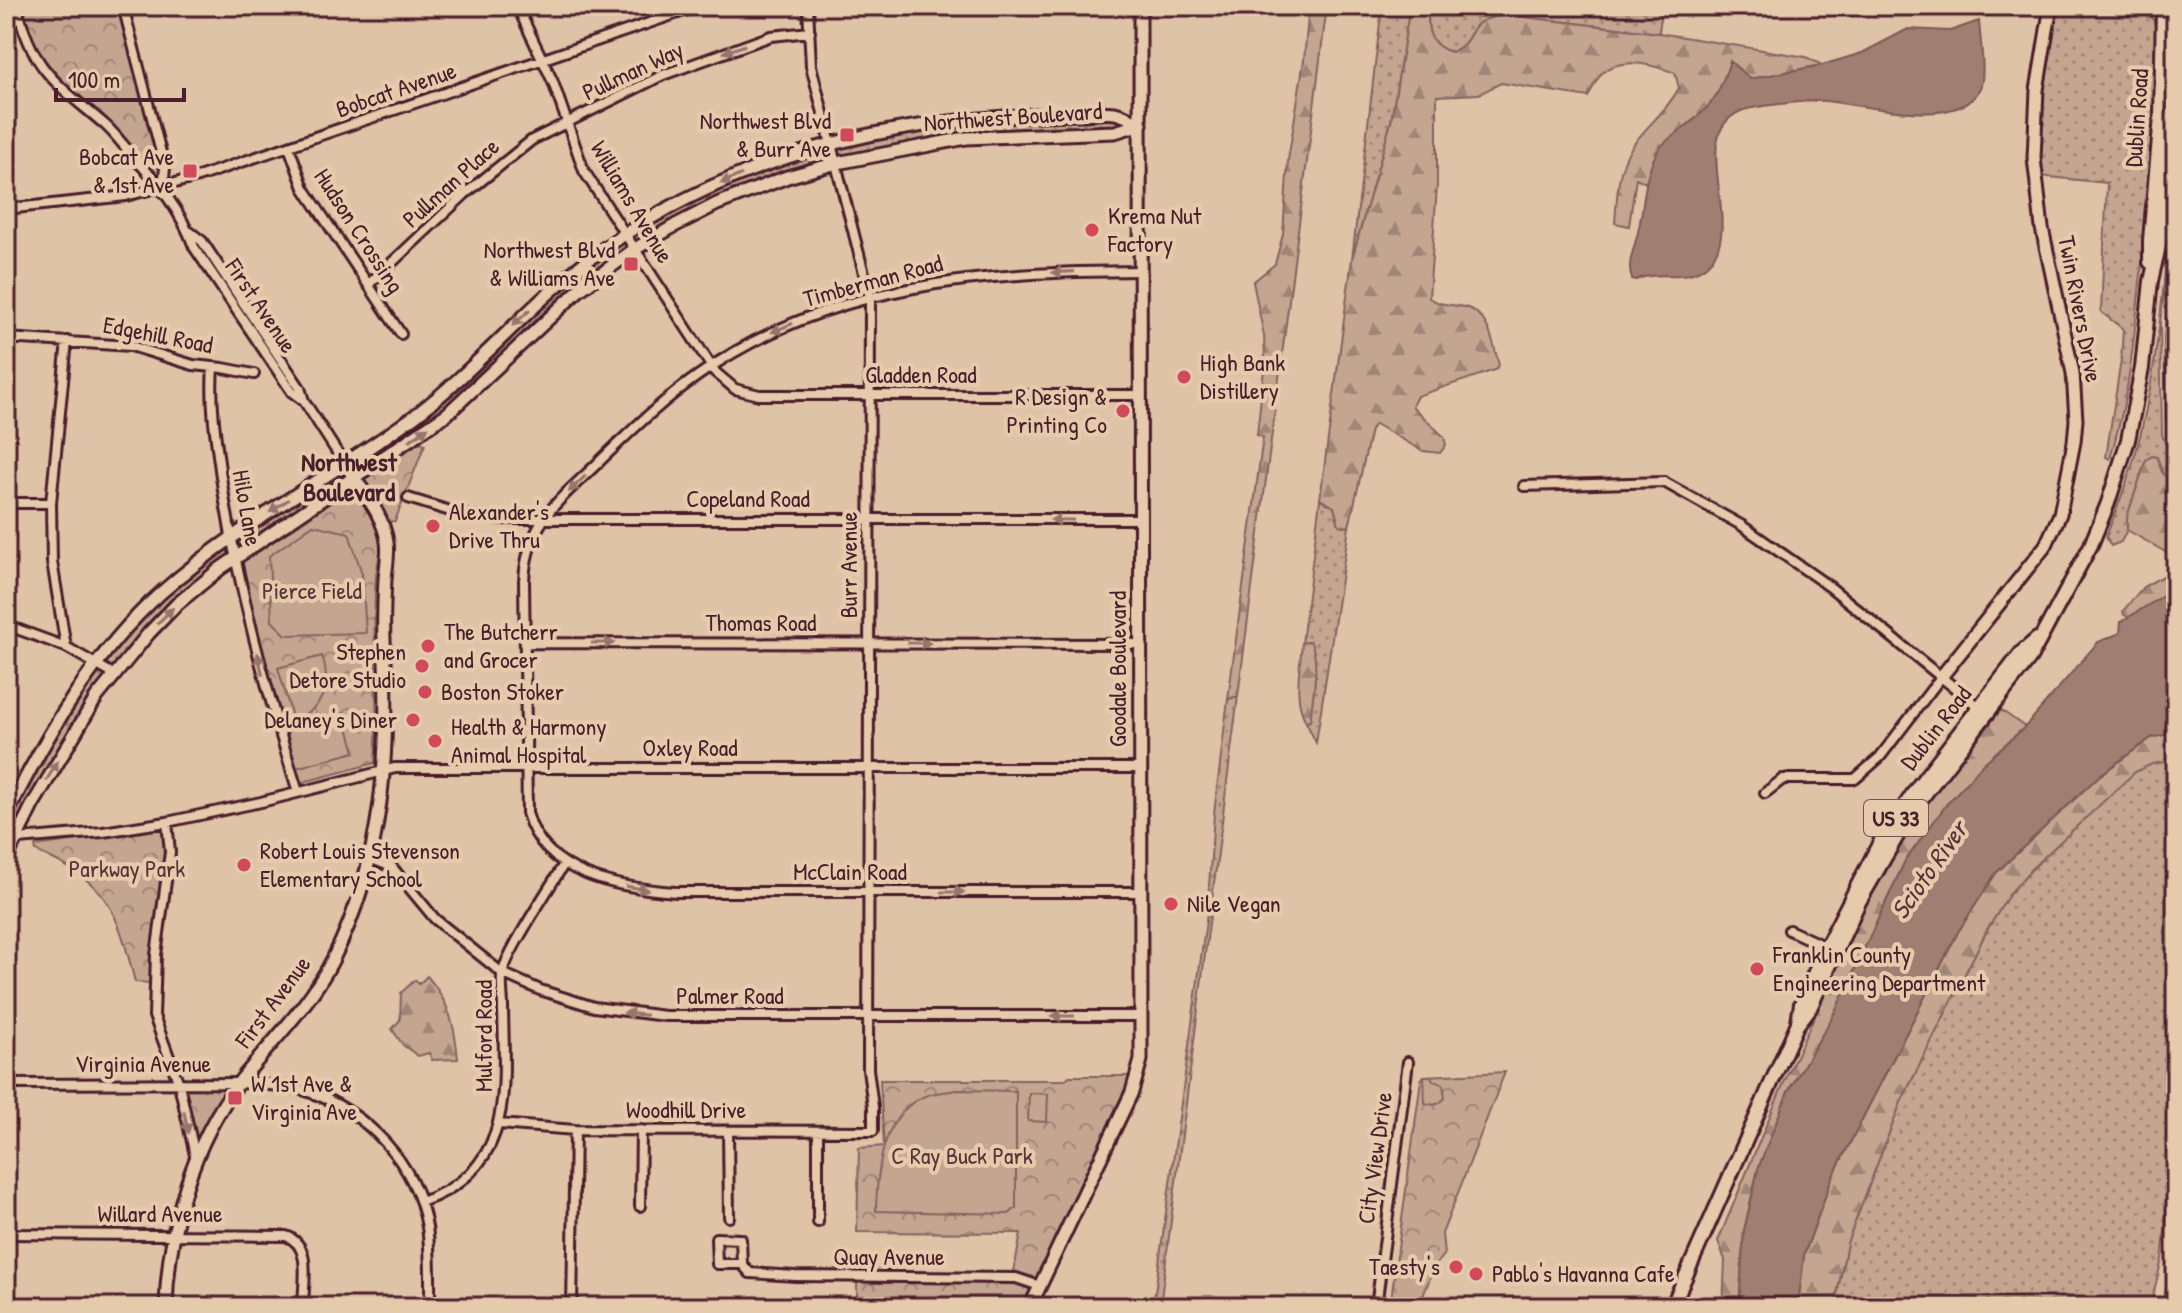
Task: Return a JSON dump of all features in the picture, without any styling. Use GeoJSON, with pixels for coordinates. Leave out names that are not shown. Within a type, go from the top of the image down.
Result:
{"type":"FeatureCollection","features":[{"type":"Feature","properties":{"kind":"main road","name":"Goodale Boulevard"},"geometry":{"type":"LineString","coordinates":[[1030,1307],[1132,1092],[1141,1060],[1140,6]]}},
{"type":"Feature","properties":{"kind":"main road","name":"Twin Rivers Drive"},"geometry":{"type":"LineString","coordinates":[[1941,677],[2046,545],[2060,514],[2074,442],[2073,373],[2042,228],[2034,158],[2037,90],[2051,6]]}},
{"type":"Feature","properties":{"kind":"main road","name":"Dublin Road"},"geometry":{"type":"LineString","coordinates":[[2151,281],[2150,240],[2163,84],[2163,6]]}},
{"type":"Feature","properties":{"kind":"main road","name":"Dublin Road"},"geometry":{"type":"LineString","coordinates":[[1797,1025],[1810,1008],[1859,902],[1911,812],[2030,658],[2079,570],[2108,503],[2123,460],[2140,380],[2151,281],[2160,242],[2176,92]]}},
{"type":"Feature","properties":{"kind":"main road","name":"Northwest Boulevard"},"geometry":{"type":"LineString","coordinates":[[6,816],[47,742],[97,664],[160,594],[230,539],[433,401],[569,276],[625,234],[724,182],[831,144],[914,127],[1033,115],[1116,113],[1141,124]]}},
{"type":"Feature","properties":{"kind":"main road","name":"Northwest Boulevard"},"geometry":{"type":"LineString","coordinates":[[6,859],[11,840],[77,728],[113,674],[177,604],[221,568],[447,414],[578,291],[635,249],[717,204],[787,177],[837,163],[966,138],[1115,132],[1141,124]]}},
{"type":"Feature","properties":{"kind":"main road","name":"First Avenue"},"geometry":{"type":"LineString","coordinates":[[166,1307],[174,1235],[196,1160],[238,1083],[304,1005],[333,959],[372,859],[385,769],[387,691],[383,615],[387,542],[381,521],[344,463]]}},
{"type":"Feature","properties":{"kind":"main road","name":"Dublin Road"},"geometry":{"type":"LineString","coordinates":[[1672,1307],[1797,1025],[1801,1004],[1826,947],[1880,842],[1979,707],[2022,652],[2039,637]]}},
{"type":"Feature","properties":{"kind":"street","name":"First Avenue"},"geometry":{"type":"LineString","coordinates":[[17,6],[26,38],[45,72],[72,99],[105,124],[163,187],[194,247],[292,392],[304,401],[344,463]]}},
{"type":"Feature","properties":{"kind":"street","name":"First Avenue"},"geometry":{"type":"LineString","coordinates":[[123,6],[165,168],[163,187]]}},
{"type":"Feature","properties":{"kind":"street","name":"Williams Avenue"},"geometry":{"type":"LineString","coordinates":[[517,6],[543,60],[584,171],[712,366]]}},
{"type":"Feature","properties":{"kind":"street","name":"Bobcat Avenue"},"geometry":{"type":"LineString","coordinates":[[6,209],[70,204],[163,187],[289,147],[699,6]]}},
{"type":"Feature","properties":{"kind":"street","name":"Burr Avenue"},"geometry":{"type":"LineString","coordinates":[[808,6],[811,66],[870,297],[868,1069],[873,1131]]}},
{"type":"Feature","properties":{"kind":"street","name":"Pullman Way"},"geometry":{"type":"LineString","coordinates":[[567,124],[663,75],[771,36],[810,32]]}},
{"type":"Feature","properties":{"kind":"street","name":"Pullman Place"},"geometry":{"type":"LineString","coordinates":[[369,284],[465,194],[513,154],[532,140],[567,124]]}},
{"type":"Feature","properties":{"kind":"street","name":"Hudson Crossing"},"geometry":{"type":"LineString","coordinates":[[289,147],[304,188],[401,334]]}},
{"type":"Feature","properties":{"kind":"street","name":"Timberman Road"},"geometry":{"type":"LineString","coordinates":[[541,519],[666,400],[712,366],[772,332],[826,310],[870,297],[974,277],[1066,271],[1141,271]]}},
{"type":"Feature","properties":{"kind":"street","name":"Edgehill Road"},"geometry":{"type":"LineString","coordinates":[[6,338],[131,346],[193,365],[254,374]]}},
{"type":"Feature","properties":{"kind":"street"},"geometry":{"type":"LineString","coordinates":[[66,647],[52,562],[51,503],[67,341]]}},
{"type":"Feature","properties":{"kind":"street","name":"Gladden Road"},"geometry":{"type":"LineString","coordinates":[[712,366],[725,382],[753,395],[1140,395]]}},
{"type":"Feature","properties":{"kind":"street","name":"Hilo Lane"},"geometry":{"type":"LineString","coordinates":[[213,367],[211,385],[216,447],[230,539],[264,678],[298,792]]}},
{"type":"Feature","properties":{"kind":"street"},"geometry":{"type":"LineString","coordinates":[[1524,486],[1664,482],[1741,525],[1830,587],[1979,707]]}},
{"type":"Feature","properties":{"kind":"street","name":"Copeland Road"},"geometry":{"type":"LineString","coordinates":[[408,498],[463,515],[500,519],[1140,519]]}},
{"type":"Feature","properties":{"kind":"street"},"geometry":{"type":"LineString","coordinates":[[6,503],[51,503]]}},
{"type":"Feature","properties":{"kind":"street"},"geometry":{"type":"LineString","coordinates":[[541,519],[525,567],[525,799],[531,827],[542,845],[564,864]]}},
{"type":"Feature","properties":{"kind":"street"},"geometry":{"type":"LineString","coordinates":[[6,625],[66,647],[113,674]]}},
{"type":"Feature","properties":{"kind":"street","name":"Thomas Road"},"geometry":{"type":"LineString","coordinates":[[525,643],[1140,644]]}},
{"type":"Feature","properties":{"kind":"street"},"geometry":{"type":"LineString","coordinates":[[1765,793],[1783,779],[1855,779],[1880,757],[1941,677]]}},
{"type":"Feature","properties":{"kind":"street","name":"Oxley Road"},"geometry":{"type":"LineString","coordinates":[[11,840],[103,832],[167,822],[385,769],[1141,768]]}},
{"type":"Feature","properties":{"kind":"street"},"geometry":{"type":"LineString","coordinates":[[167,822],[170,852],[156,955],[154,1016],[179,1084],[196,1160]]}},
{"type":"Feature","properties":{"kind":"street","name":"Palmer Road"},"geometry":{"type":"LineString","coordinates":[[372,859],[392,867],[435,919],[502,973],[540,990],[594,1007],[665,1016],[1141,1016]]}},
{"type":"Feature","properties":{"kind":"street","name":"McClain Road"},"geometry":{"type":"LineString","coordinates":[[564,864],[594,877],[637,889],[1141,892]]}},
{"type":"Feature","properties":{"kind":"street","name":"Mulford Road"},"geometry":{"type":"LineString","coordinates":[[421,1202],[455,1186],[468,1176],[492,1146],[503,1105],[502,973],[564,864]]}},
{"type":"Feature","properties":{"kind":"street"},"geometry":{"type":"LineString","coordinates":[[1789,930],[1826,947]]}},
{"type":"Feature","properties":{"kind":"street","name":"City View Drive"},"geometry":{"type":"LineString","coordinates":[[1376,1307],[1408,1062]]}},
{"type":"Feature","properties":{"kind":"street","name":"Virginia Avenue"},"geometry":{"type":"LineString","coordinates":[[6,1084],[238,1083],[305,1091],[327,1100],[373,1129],[393,1151],[421,1202]]}},
{"type":"Feature","properties":{"kind":"street","name":"Woodhill Drive"},"geometry":{"type":"LineString","coordinates":[[499,1124],[575,1130],[873,1131]]}},
{"type":"Feature","properties":{"kind":"street"},"geometry":{"type":"LineString","coordinates":[[572,1307],[575,1130]]}},
{"type":"Feature","properties":{"kind":"street"},"geometry":{"type":"LineString","coordinates":[[640,1206],[641,1130]]}},
{"type":"Feature","properties":{"kind":"street"},"geometry":{"type":"LineString","coordinates":[[728,1131],[729,1217]]}},
{"type":"Feature","properties":{"kind":"street"},"geometry":{"type":"LineString","coordinates":[[818,1131],[818,1222]]}},
{"type":"Feature","properties":{"kind":"street"},"geometry":{"type":"LineString","coordinates":[[421,1202],[430,1248],[430,1307]]}},
{"type":"Feature","properties":{"kind":"street","name":"Willard Avenue"},"geometry":{"type":"LineString","coordinates":[[6,1234],[286,1236],[298,1243],[304,1255],[303,1307]]}},
{"type":"Feature","properties":{"kind":"street","name":"Quay Avenue"},"geometry":{"type":"LineString","coordinates":[[742,1264],[717,1264],[716,1238],[741,1239],[742,1264],[750,1273],[1016,1278],[1040,1286]]}},
{"type":"Feature","properties":{"kind":"green space"},"geometry":{"type":"Polygon","coordinates":[[[17,6],[123,6],[165,168],[163,187],[45,72],[17,6]]]}},
{"type":"Feature","properties":{"kind":"green space"},"geometry":{"type":"Polygon","coordinates":[[[1309,6],[1327,6],[1238,696],[1228,699],[1263,437],[1257,435],[1265,359],[1264,336],[1253,282],[1275,264],[1283,234],[1288,160],[1309,6]]]}},
{"type":"Feature","properties":{"kind":"green space"},"geometry":{"type":"Polygon","coordinates":[[[1382,6],[1410,6],[1391,122],[1352,259],[1382,6]]]}},
{"type":"Feature","properties":{"kind":"green space"},"geometry":{"type":"Polygon","coordinates":[[[1410,6],[1429,6],[1428,22],[1433,41],[1452,52],[1461,47],[1477,25],[1492,17],[1507,15],[1659,33],[1806,57],[1822,65],[1750,79],[1730,62],[1710,107],[1662,147],[1646,183],[1636,178],[1629,226],[1615,223],[1623,165],[1637,140],[1679,88],[1675,73],[1647,65],[1618,65],[1601,74],[1588,97],[1501,83],[1479,94],[1437,96],[1437,186],[1429,298],[1442,304],[1465,307],[1480,316],[1489,331],[1499,365],[1495,370],[1417,396],[1412,406],[1444,437],[1446,445],[1440,453],[1423,451],[1375,424],[1371,430],[1349,527],[1339,525],[1334,507],[1320,499],[1352,259],[1391,122],[1410,6]]]}},
{"type":"Feature","properties":{"kind":"green space"},"geometry":{"type":"Polygon","coordinates":[[[1429,6],[1662,6],[1659,33],[1508,15],[1483,21],[1461,47],[1452,52],[1438,45],[1430,35],[1429,6]]]}},
{"type":"Feature","properties":{"kind":"green space"},"geometry":{"type":"Polygon","coordinates":[[[2057,6],[2107,6],[2145,13],[2152,18],[2156,37],[2154,130],[2137,310],[2126,392],[2110,459],[2106,457],[2123,329],[2101,312],[2107,183],[2040,176],[2042,96],[2057,6]]]}},
{"type":"Feature","properties":{"kind":"green space"},"geometry":{"type":"Polygon","coordinates":[[[1116,113],[1141,124],[1115,132],[1019,134],[837,163],[717,204],[578,291],[447,414],[221,568],[113,674],[6,859],[6,816],[82,685],[160,594],[414,416],[513,325],[625,234],[759,168],[900,129],[1116,113]]]}},
{"type":"Feature","properties":{"kind":"green space"},"geometry":{"type":"Polygon","coordinates":[[[2176,157],[2176,215],[2160,322],[2162,434],[2176,460],[2176,542],[2168,520],[2168,480],[2157,458],[2152,456],[2146,460],[2127,517],[2127,530],[2121,542],[2111,546],[2106,537],[2138,445],[2154,364],[2176,157]]]}},
{"type":"Feature","properties":{"kind":"green space"},"geometry":{"type":"Polygon","coordinates":[[[2176,243],[2176,436],[2166,420],[2164,336],[2176,243]]]}},
{"type":"Feature","properties":{"kind":"green space","name":"Pierce Field"},"geometry":{"type":"Polygon","coordinates":[[[420,442],[425,444],[395,521],[387,522],[377,570],[374,624],[375,763],[300,783],[268,677],[242,562],[420,442]]]}},
{"type":"Feature","properties":{"kind":"green space"},"geometry":{"type":"Polygon","coordinates":[[[2157,457],[2168,480],[2168,520],[2176,542],[2176,558],[2127,530],[2127,517],[2146,460],[2157,457]]]}},
{"type":"Feature","properties":{"kind":"green space"},"geometry":{"type":"Polygon","coordinates":[[[1320,499],[1334,507],[1339,525],[1349,527],[1316,743],[1306,722],[1310,721],[1315,680],[1313,649],[1309,641],[1302,643],[1320,499]]]}},
{"type":"Feature","properties":{"kind":"green space"},"geometry":{"type":"Polygon","coordinates":[[[313,525],[349,533],[362,574],[366,633],[286,635],[272,621],[269,556],[313,525]]]}},
{"type":"Feature","properties":{"kind":"green space"},"geometry":{"type":"Polygon","coordinates":[[[2176,569],[2176,588],[2129,617],[2124,615],[2123,611],[2143,587],[2176,569]]]}},
{"type":"Feature","properties":{"kind":"green space"},"geometry":{"type":"Polygon","coordinates":[[[1310,641],[1315,658],[1315,680],[1310,721],[1306,722],[1298,683],[1302,643],[1310,641]]]}},
{"type":"Feature","properties":{"kind":"green space"},"geometry":{"type":"Polygon","coordinates":[[[322,656],[326,677],[322,695],[312,710],[293,720],[278,668],[322,656]]]}},
{"type":"Feature","properties":{"kind":"green space"},"geometry":{"type":"Polygon","coordinates":[[[1238,696],[1160,1307],[1153,1307],[1207,914],[1214,814],[1228,699],[1238,696]]]}},
{"type":"Feature","properties":{"kind":"green space"},"geometry":{"type":"Polygon","coordinates":[[[2001,710],[2025,727],[1983,764],[1905,861],[1832,1018],[1788,1092],[1758,1169],[1744,1231],[1739,1307],[1723,1307],[1725,1260],[1718,1241],[1782,1087],[1863,910],[1922,808],[2001,710]]]}},
{"type":"Feature","properties":{"kind":"green space"},"geometry":{"type":"Polygon","coordinates":[[[344,713],[355,752],[296,768],[286,729],[344,713]]]}},
{"type":"Feature","properties":{"kind":"green space"},"geometry":{"type":"Polygon","coordinates":[[[2176,732],[2176,760],[2152,764],[2135,772],[2031,869],[2010,893],[1987,930],[1901,1102],[1847,1243],[1837,1294],[1838,1307],[1801,1307],[1799,1298],[1804,1255],[1832,1178],[1958,932],[1996,873],[2099,776],[2151,738],[2176,732]]]}},
{"type":"Feature","properties":{"kind":"green space"},"geometry":{"type":"Polygon","coordinates":[[[2176,760],[2176,1133],[2162,1259],[2150,1307],[1838,1307],[1837,1295],[1847,1243],[1901,1102],[1987,930],[2010,893],[2118,785],[2135,771],[2176,760]]]}},
{"type":"Feature","properties":{"kind":"green space","name":"Parkway Park"},"geometry":{"type":"Polygon","coordinates":[[[162,828],[165,858],[150,983],[135,982],[122,935],[106,901],[80,875],[36,851],[35,846],[162,828]]]}},
{"type":"Feature","properties":{"kind":"green space"},"geometry":{"type":"Polygon","coordinates":[[[427,976],[450,1014],[458,1059],[432,1060],[429,1053],[418,1056],[403,1045],[392,1029],[400,1020],[401,993],[415,980],[419,984],[427,976]]]}},
{"type":"Feature","properties":{"kind":"green space"},"geometry":{"type":"Polygon","coordinates":[[[1505,1072],[1442,1234],[1444,1254],[1432,1272],[1418,1307],[1390,1307],[1421,1080],[1424,1076],[1505,1072]]]}},
{"type":"Feature","properties":{"kind":"green space","name":"C Ray Buck Park"},"geometry":{"type":"Polygon","coordinates":[[[1069,1076],[1137,1076],[1025,1307],[857,1307],[857,1279],[1012,1281],[1021,1233],[857,1232],[859,1148],[884,1146],[880,1080],[1065,1080],[1069,1076]]]}},
{"type":"Feature","properties":{"kind":"green space"},"geometry":{"type":"Polygon","coordinates":[[[1424,1076],[1431,1076],[1433,1081],[1443,1084],[1445,1098],[1434,1105],[1425,1103],[1424,1076]]]}},
{"type":"Feature","properties":{"kind":"green space"},"geometry":{"type":"Polygon","coordinates":[[[232,1085],[196,1150],[181,1086],[232,1085]]]}},
{"type":"Feature","properties":{"kind":"green space"},"geometry":{"type":"Polygon","coordinates":[[[956,1090],[1016,1091],[1016,1208],[1009,1214],[876,1211],[881,1159],[892,1126],[915,1101],[931,1094],[956,1090]]]}},
{"type":"Feature","properties":{"kind":"green space"},"geometry":{"type":"Polygon","coordinates":[[[1029,1093],[1048,1094],[1047,1122],[1028,1121],[1029,1093]]]}},
{"type":"Feature","properties":{"kind":"green space"},"geometry":{"type":"Polygon","coordinates":[[[2176,1225],[2176,1307],[2161,1307],[2170,1274],[2176,1225]]]}},
{"type":"Feature","properties":{"kind":"water"},"geometry":{"type":"Polygon","coordinates":[[[1979,21],[1982,82],[1970,101],[1953,109],[1909,112],[1818,101],[1741,111],[1725,123],[1718,140],[1716,161],[1722,230],[1718,250],[1698,271],[1632,279],[1630,261],[1654,159],[1664,143],[1701,114],[1713,100],[1730,61],[1750,79],[1822,65],[1862,53],[1908,29],[1950,31],[1979,21]]]}},
{"type":"Feature","properties":{"kind":"water","name":"Scioto River"},"geometry":{"type":"Polygon","coordinates":[[[2176,588],[2176,732],[2151,738],[2099,776],[1996,873],[1958,932],[1832,1178],[1804,1255],[1799,1298],[1801,1307],[1739,1307],[1744,1231],[1758,1169],[1788,1092],[1832,1018],[1905,861],[1947,804],[1983,764],[2025,727],[2098,642],[2120,633],[2121,622],[2176,588]]]}},
{"type":"Feature","properties":{"kind":"place","name":"Northwest Blvd & Burr Ave"},"geometry":{"type":"Point","coordinates":[847,135]}},
{"type":"Feature","properties":{"kind":"place","name":"Bobcat Ave & 1st Ave"},"geometry":{"type":"Point","coordinates":[190,171]}},
{"type":"Feature","properties":{"kind":"place","name":"Krema Nut Factory"},"geometry":{"type":"Point","coordinates":[1092,230]}},
{"type":"Feature","properties":{"kind":"place","name":"Northwest Blvd & Williams Ave"},"geometry":{"type":"Point","coordinates":[631,264]}},
{"type":"Feature","properties":{"kind":"place","name":"High Bank Distillery"},"geometry":{"type":"Point","coordinates":[1184,377]}},
{"type":"Feature","properties":{"kind":"place","name":"R Design & Printing Co"},"geometry":{"type":"Point","coordinates":[1123,411]}},
{"type":"Feature","properties":{"kind":"place","name":"Alexander's Drive Thru"},"geometry":{"type":"Point","coordinates":[433,526]}},
{"type":"Feature","properties":{"kind":"place","name":"The Butcherr and Grocer"},"geometry":{"type":"Point","coordinates":[428,646]}},
{"type":"Feature","properties":{"kind":"place","name":"Stephen Detore Studio"},"geometry":{"type":"Point","coordinates":[422,666]}},
{"type":"Feature","properties":{"kind":"place","name":"Boston Stoker"},"geometry":{"type":"Point","coordinates":[425,692]}},
{"type":"Feature","properties":{"kind":"place","name":"Delaney's Diner"},"geometry":{"type":"Point","coordinates":[413,720]}},
{"type":"Feature","properties":{"kind":"place","name":"Health & Harmony Animal Hospital"},"geometry":{"type":"Point","coordinates":[435,741]}},
{"type":"Feature","properties":{"kind":"place","name":"Robert Louis Stevenson Elementary School"},"geometry":{"type":"Point","coordinates":[244,865]}},
{"type":"Feature","properties":{"kind":"place","name":"Nile Vegan"},"geometry":{"type":"Point","coordinates":[1171,904]}},
{"type":"Feature","properties":{"kind":"place","name":"Franklin County Engineering Department"},"geometry":{"type":"Point","coordinates":[1757,969]}},
{"type":"Feature","properties":{"kind":"place","name":"W 1st Ave & Virginia Ave"},"geometry":{"type":"Point","coordinates":[235,1098]}},
{"type":"Feature","properties":{"kind":"place","name":"Taesty's"},"geometry":{"type":"Point","coordinates":[1456,1267]}},
{"type":"Feature","properties":{"kind":"place","name":"Pablo's Havanna Cafe"},"geometry":{"type":"Point","coordinates":[1476,1274]}},
{"type":"Feature","properties":{"kind":"district","name":"Northwest Boulevard"},"geometry":{"type":"Point","coordinates":[349,477]}}]}
